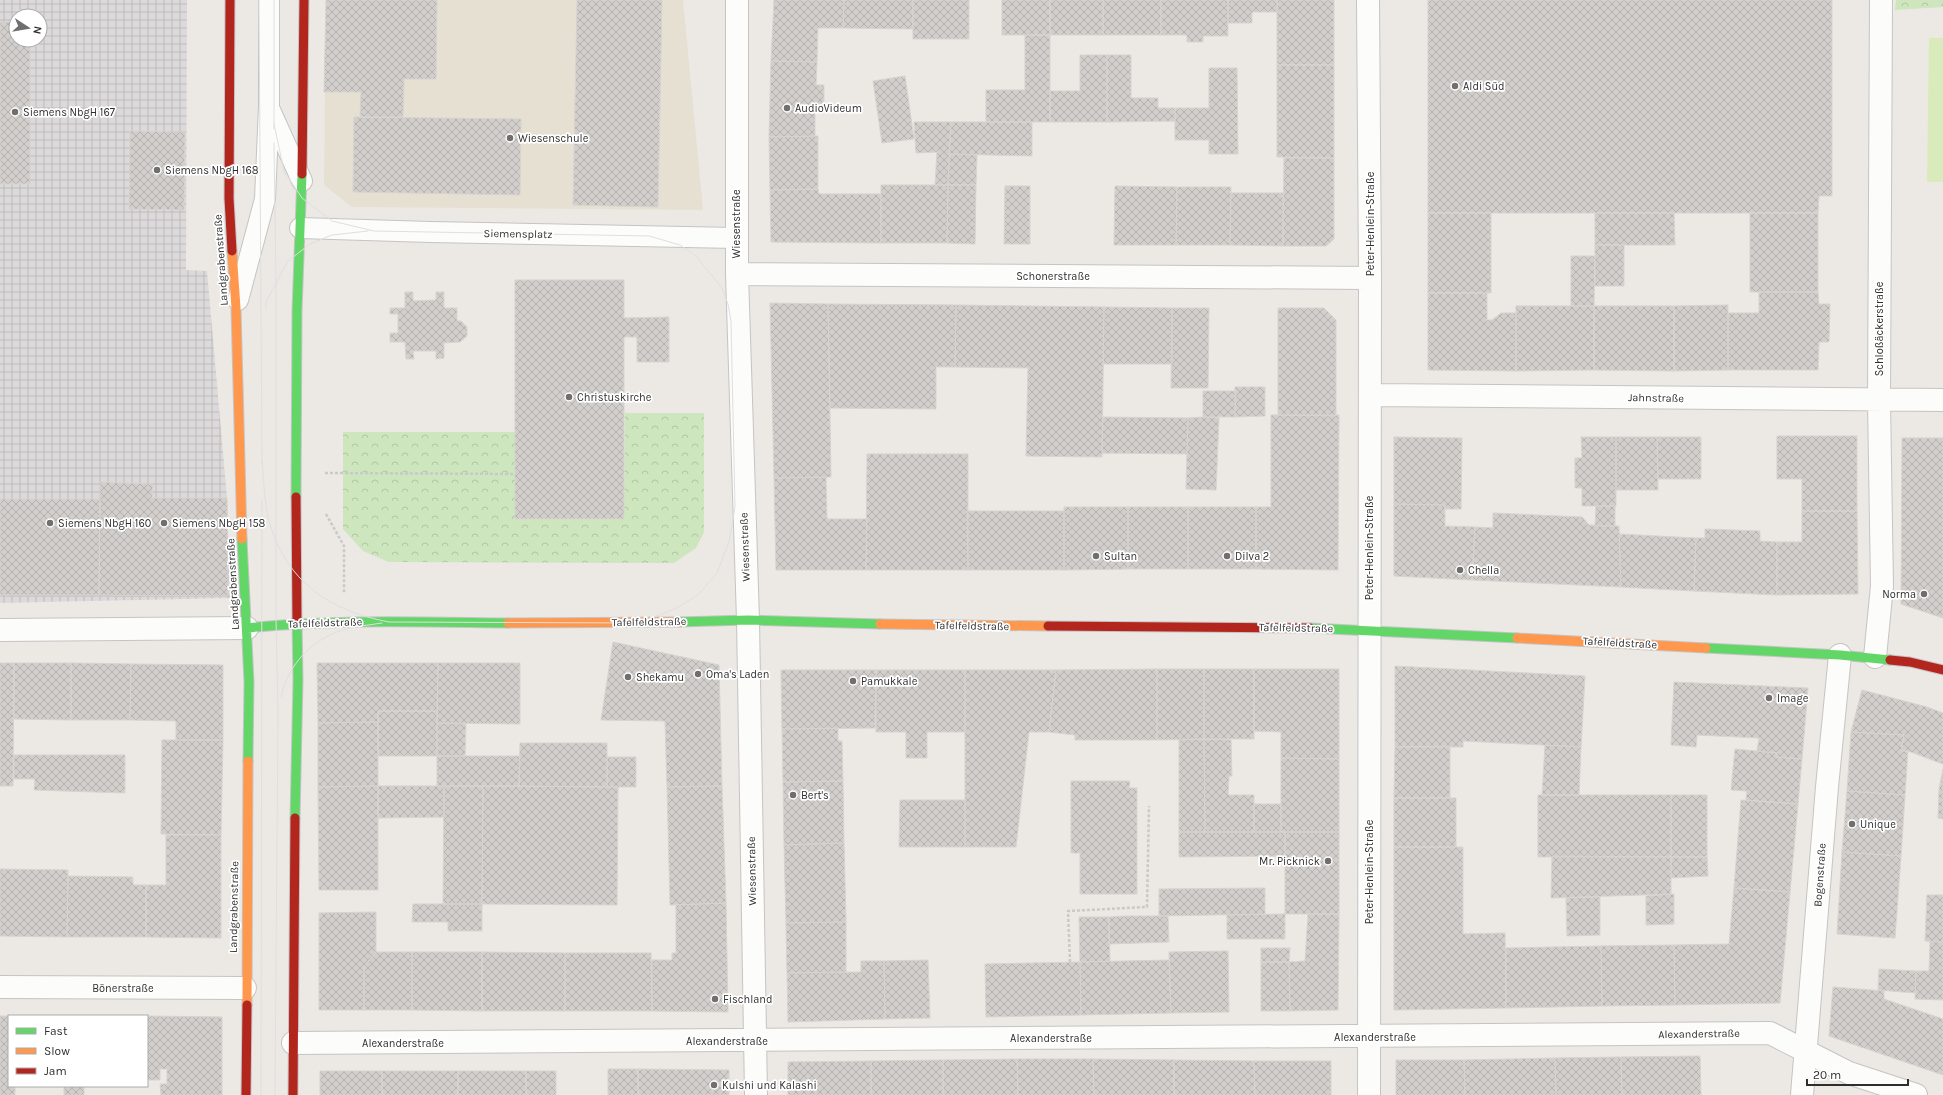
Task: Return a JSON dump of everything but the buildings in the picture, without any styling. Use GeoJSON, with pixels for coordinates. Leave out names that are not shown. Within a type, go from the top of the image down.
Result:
{"type":"FeatureCollection","features":[{"type":"Feature","properties":{"kind":"main road","name":"Landgrabenstraße"},"geometry":{"type":"LineString","coordinates":[[230,0],[229,198],[236,308],[243,561],[249,709],[245,988],[246,1095]]}},
{"type":"Feature","properties":{"kind":"main road"},"geometry":{"type":"LineString","coordinates":[[293,1095],[298,623],[296,472],[298,282],[302,182],[304,0]]}},
{"type":"Feature","properties":{"kind":"main road","name":"Tafelfeldstraße"},"geometry":{"type":"LineString","coordinates":[[246,628],[298,623],[343,622],[638,623],[748,620],[949,626],[1299,627],[1875,657],[1910,662],[1943,670]]}},
{"type":"Feature","properties":{"kind":"street","name":"Wiesenstraße"},"geometry":{"type":"LineString","coordinates":[[736,0],[736,238],[748,620],[756,1095]]}},
{"type":"Feature","properties":{"kind":"street","name":"Peter-Henlein-Straße"},"geometry":{"type":"LineString","coordinates":[[1368,0],[1370,278],[1368,630],[1369,1095]]}},
{"type":"Feature","properties":{"kind":"street","name":"Schloßäckerstraße"},"geometry":{"type":"LineString","coordinates":[[1875,657],[1882,586],[1879,400],[1881,0]]}},
{"type":"Feature","properties":{"kind":"street","name":"Schonerstraße"},"geometry":{"type":"LineString","coordinates":[[737,274],[1370,278]]}},
{"type":"Feature","properties":{"kind":"street","name":"Jahnstraße"},"geometry":{"type":"LineString","coordinates":[[1370,395],[1943,400]]}},
{"type":"Feature","properties":{"kind":"street","name":"Tafelfeldstraße"},"geometry":{"type":"LineString","coordinates":[[0,630],[246,628]]}},
{"type":"Feature","properties":{"kind":"street","name":"Bogenstraße"},"geometry":{"type":"LineString","coordinates":[[1802,1095],[1827,787],[1840,655]]}},
{"type":"Feature","properties":{"kind":"street","name":"Bönerstraße"},"geometry":{"type":"LineString","coordinates":[[0,987],[245,988]]}},
{"type":"Feature","properties":{"kind":"street","name":"Alexanderstraße"},"geometry":{"type":"LineString","coordinates":[[293,1043],[1370,1037],[1770,1033],[1849,1073],[1916,1095]]}},
{"type":"Feature","properties":{"kind":"lane"},"geometry":{"type":"LineString","coordinates":[[236,308],[265,199],[269,106],[269,0]]}},
{"type":"Feature","properties":{"kind":"lane"},"geometry":{"type":"LineString","coordinates":[[269,106],[302,182]]}},
{"type":"Feature","properties":{"kind":"lane","name":"Siemensplatz"},"geometry":{"type":"LineString","coordinates":[[300,228],[736,238]]}},
{"type":"Feature","properties":{"kind":"path"},"geometry":{"type":"LineString","coordinates":[[296,472],[514,474]]}},
{"type":"Feature","properties":{"kind":"path"},"geometry":{"type":"LineString","coordinates":[[326,473],[326,480]]}},
{"type":"Feature","properties":{"kind":"path"},"geometry":{"type":"LineString","coordinates":[[324,510],[344,546],[343,622]]}},
{"type":"Feature","properties":{"kind":"path"},"geometry":{"type":"LineString","coordinates":[[1070,962],[1068,911],[1147,907],[1149,806]]}},
{"type":"Feature","properties":{"kind":"shaded area"},"geometry":{"type":"Polygon","coordinates":[[[0,0],[187,0],[186,270],[207,271],[227,498],[230,598],[0,603],[0,0]]]}},
{"type":"Feature","properties":{"kind":"shaded area","name":"Wiesenschule"},"geometry":{"type":"Polygon","coordinates":[[[326,0],[683,0],[703,210],[352,207],[324,185],[326,0]]]}},
{"type":"Feature","properties":{"kind":"green space"},"geometry":{"type":"Polygon","coordinates":[[[1896,0],[1943,0],[1943,7],[1895,10],[1896,0]]]}},
{"type":"Feature","properties":{"kind":"green space"},"geometry":{"type":"Polygon","coordinates":[[[1929,38],[1943,38],[1943,182],[1927,182],[1929,38]]]}},
{"type":"Feature","properties":{"kind":"green space"},"geometry":{"type":"Polygon","coordinates":[[[625,413],[704,413],[704,532],[696,548],[674,563],[389,562],[363,551],[343,529],[343,432],[515,432],[515,519],[624,519],[625,413]]]}},
{"type":"Feature","properties":{"kind":"tram line"},"geometry":{"type":"LineString","coordinates":[[259,0],[262,465]]}},
{"type":"Feature","properties":{"kind":"tram line"},"geometry":{"type":"LineString","coordinates":[[274,0],[274,129]]}},
{"type":"Feature","properties":{"kind":"tram line"},"geometry":{"type":"LineString","coordinates":[[262,460],[265,499],[269,521],[277,542],[287,561],[299,577],[313,590],[330,601],[348,610],[389,622],[638,623],[675,609],[698,595],[717,573],[729,542],[735,507],[731,321],[728,304],[722,288],[696,256],[680,245],[649,236],[374,231],[332,221],[302,198],[284,171],[274,124]]}},
{"type":"Feature","properties":{"kind":"tram line"},"geometry":{"type":"LineString","coordinates":[[274,143],[276,283],[276,618],[278,714],[275,1095]]}},
{"type":"Feature","properties":{"kind":"tram line"},"geometry":{"type":"LineString","coordinates":[[266,310],[266,302],[288,261],[310,244],[332,235],[368,231]]}},
{"type":"Feature","properties":{"kind":"tram line"},"geometry":{"type":"LineString","coordinates":[[261,1095],[262,501]]}},
{"type":"Feature","properties":{"kind":"tram line"},"geometry":{"type":"LineString","coordinates":[[281,697],[289,674],[296,663],[313,646],[334,633],[359,626],[382,623]]}},
{"type":"Feature","properties":{"kind":"traffic: fast"},"geometry":{"type":"LineString","coordinates":[[296,497],[297,311],[302,174]]}},
{"type":"Feature","properties":{"kind":"traffic: fast"},"geometry":{"type":"LineString","coordinates":[[242,539],[249,682],[248,761]]}},
{"type":"Feature","properties":{"kind":"traffic: fast"},"geometry":{"type":"LineString","coordinates":[[295,818],[298,680],[297,620]]}},
{"type":"Feature","properties":{"kind":"traffic: fast"},"geometry":{"type":"LineString","coordinates":[[679,622],[748,620],[880,624]]}},
{"type":"Feature","properties":{"kind":"traffic: fast"},"geometry":{"type":"LineString","coordinates":[[247,628],[345,622],[508,623]]}},
{"type":"Feature","properties":{"kind":"traffic: fast"},"geometry":{"type":"LineString","coordinates":[[1310,628],[1517,638]]}},
{"type":"Feature","properties":{"kind":"traffic: fast"},"geometry":{"type":"LineString","coordinates":[[1706,648],[1840,655],[1890,660]]}},
{"type":"Feature","properties":{"kind":"traffic: slow"},"geometry":{"type":"LineString","coordinates":[[232,251],[236,308],[242,539]]}},
{"type":"Feature","properties":{"kind":"traffic: slow"},"geometry":{"type":"LineString","coordinates":[[508,623],[679,622]]}},
{"type":"Feature","properties":{"kind":"traffic: slow"},"geometry":{"type":"LineString","coordinates":[[880,624],[1048,626]]}},
{"type":"Feature","properties":{"kind":"traffic: slow"},"geometry":{"type":"LineString","coordinates":[[1517,638],[1706,648]]}},
{"type":"Feature","properties":{"kind":"traffic: slow"},"geometry":{"type":"LineString","coordinates":[[247,1005],[248,761]]}},
{"type":"Feature","properties":{"kind":"traffic: jam"},"geometry":{"type":"LineString","coordinates":[[230,0],[229,198],[232,251]]}},
{"type":"Feature","properties":{"kind":"traffic: jam"},"geometry":{"type":"LineString","coordinates":[[302,174],[304,0]]}},
{"type":"Feature","properties":{"kind":"traffic: jam"},"geometry":{"type":"LineString","coordinates":[[296,497],[297,620]]}},
{"type":"Feature","properties":{"kind":"traffic: jam"},"geometry":{"type":"LineString","coordinates":[[1048,626],[1310,628]]}},
{"type":"Feature","properties":{"kind":"traffic: jam"},"geometry":{"type":"LineString","coordinates":[[1890,660],[1910,662],[1943,670]]}},
{"type":"Feature","properties":{"kind":"traffic: jam"},"geometry":{"type":"LineString","coordinates":[[293,1095],[295,818]]}},
{"type":"Feature","properties":{"kind":"traffic: jam"},"geometry":{"type":"LineString","coordinates":[[246,1095],[247,1005]]}},
{"type":"Feature","properties":{"kind":"place","name":"Aldi Süd"},"geometry":{"type":"Point","coordinates":[1455,86]}},
{"type":"Feature","properties":{"kind":"place","name":"AudioVideum"},"geometry":{"type":"Point","coordinates":[787,108]}},
{"type":"Feature","properties":{"kind":"place","name":"Siemens NbgH 167"},"geometry":{"type":"Point","coordinates":[15,112]}},
{"type":"Feature","properties":{"kind":"place","name":"Wiesenschule"},"geometry":{"type":"Point","coordinates":[510,138]}},
{"type":"Feature","properties":{"kind":"place","name":"Siemens NbgH 168"},"geometry":{"type":"Point","coordinates":[157,170]}},
{"type":"Feature","properties":{"kind":"place","name":"Christuskirche"},"geometry":{"type":"Point","coordinates":[569,397]}},
{"type":"Feature","properties":{"kind":"place","name":"Siemens NbgH 160"},"geometry":{"type":"Point","coordinates":[50,523]}},
{"type":"Feature","properties":{"kind":"place","name":"Siemens NbgH 158"},"geometry":{"type":"Point","coordinates":[164,523]}},
{"type":"Feature","properties":{"kind":"place","name":"Sultan"},"geometry":{"type":"Point","coordinates":[1096,556]}},
{"type":"Feature","properties":{"kind":"place","name":"Dilva 2"},"geometry":{"type":"Point","coordinates":[1227,556]}},
{"type":"Feature","properties":{"kind":"place","name":"Chella"},"geometry":{"type":"Point","coordinates":[1460,570]}},
{"type":"Feature","properties":{"kind":"place","name":"Norma"},"geometry":{"type":"Point","coordinates":[1924,594]}},
{"type":"Feature","properties":{"kind":"place","name":"Oma's Laden"},"geometry":{"type":"Point","coordinates":[698,674]}},
{"type":"Feature","properties":{"kind":"place","name":"Shekamu"},"geometry":{"type":"Point","coordinates":[628,677]}},
{"type":"Feature","properties":{"kind":"place","name":"Pamukkale"},"geometry":{"type":"Point","coordinates":[853,681]}},
{"type":"Feature","properties":{"kind":"place","name":"Image"},"geometry":{"type":"Point","coordinates":[1769,698]}},
{"type":"Feature","properties":{"kind":"place","name":"Bert's"},"geometry":{"type":"Point","coordinates":[793,795]}},
{"type":"Feature","properties":{"kind":"place","name":"Unique"},"geometry":{"type":"Point","coordinates":[1852,824]}},
{"type":"Feature","properties":{"kind":"place","name":"Mr. Picknick"},"geometry":{"type":"Point","coordinates":[1328,861]}},
{"type":"Feature","properties":{"kind":"place","name":"Fischland"},"geometry":{"type":"Point","coordinates":[715,999]}},
{"type":"Feature","properties":{"kind":"place","name":"Kulshi und Kalashi"},"geometry":{"type":"Point","coordinates":[714,1085]}}]}
